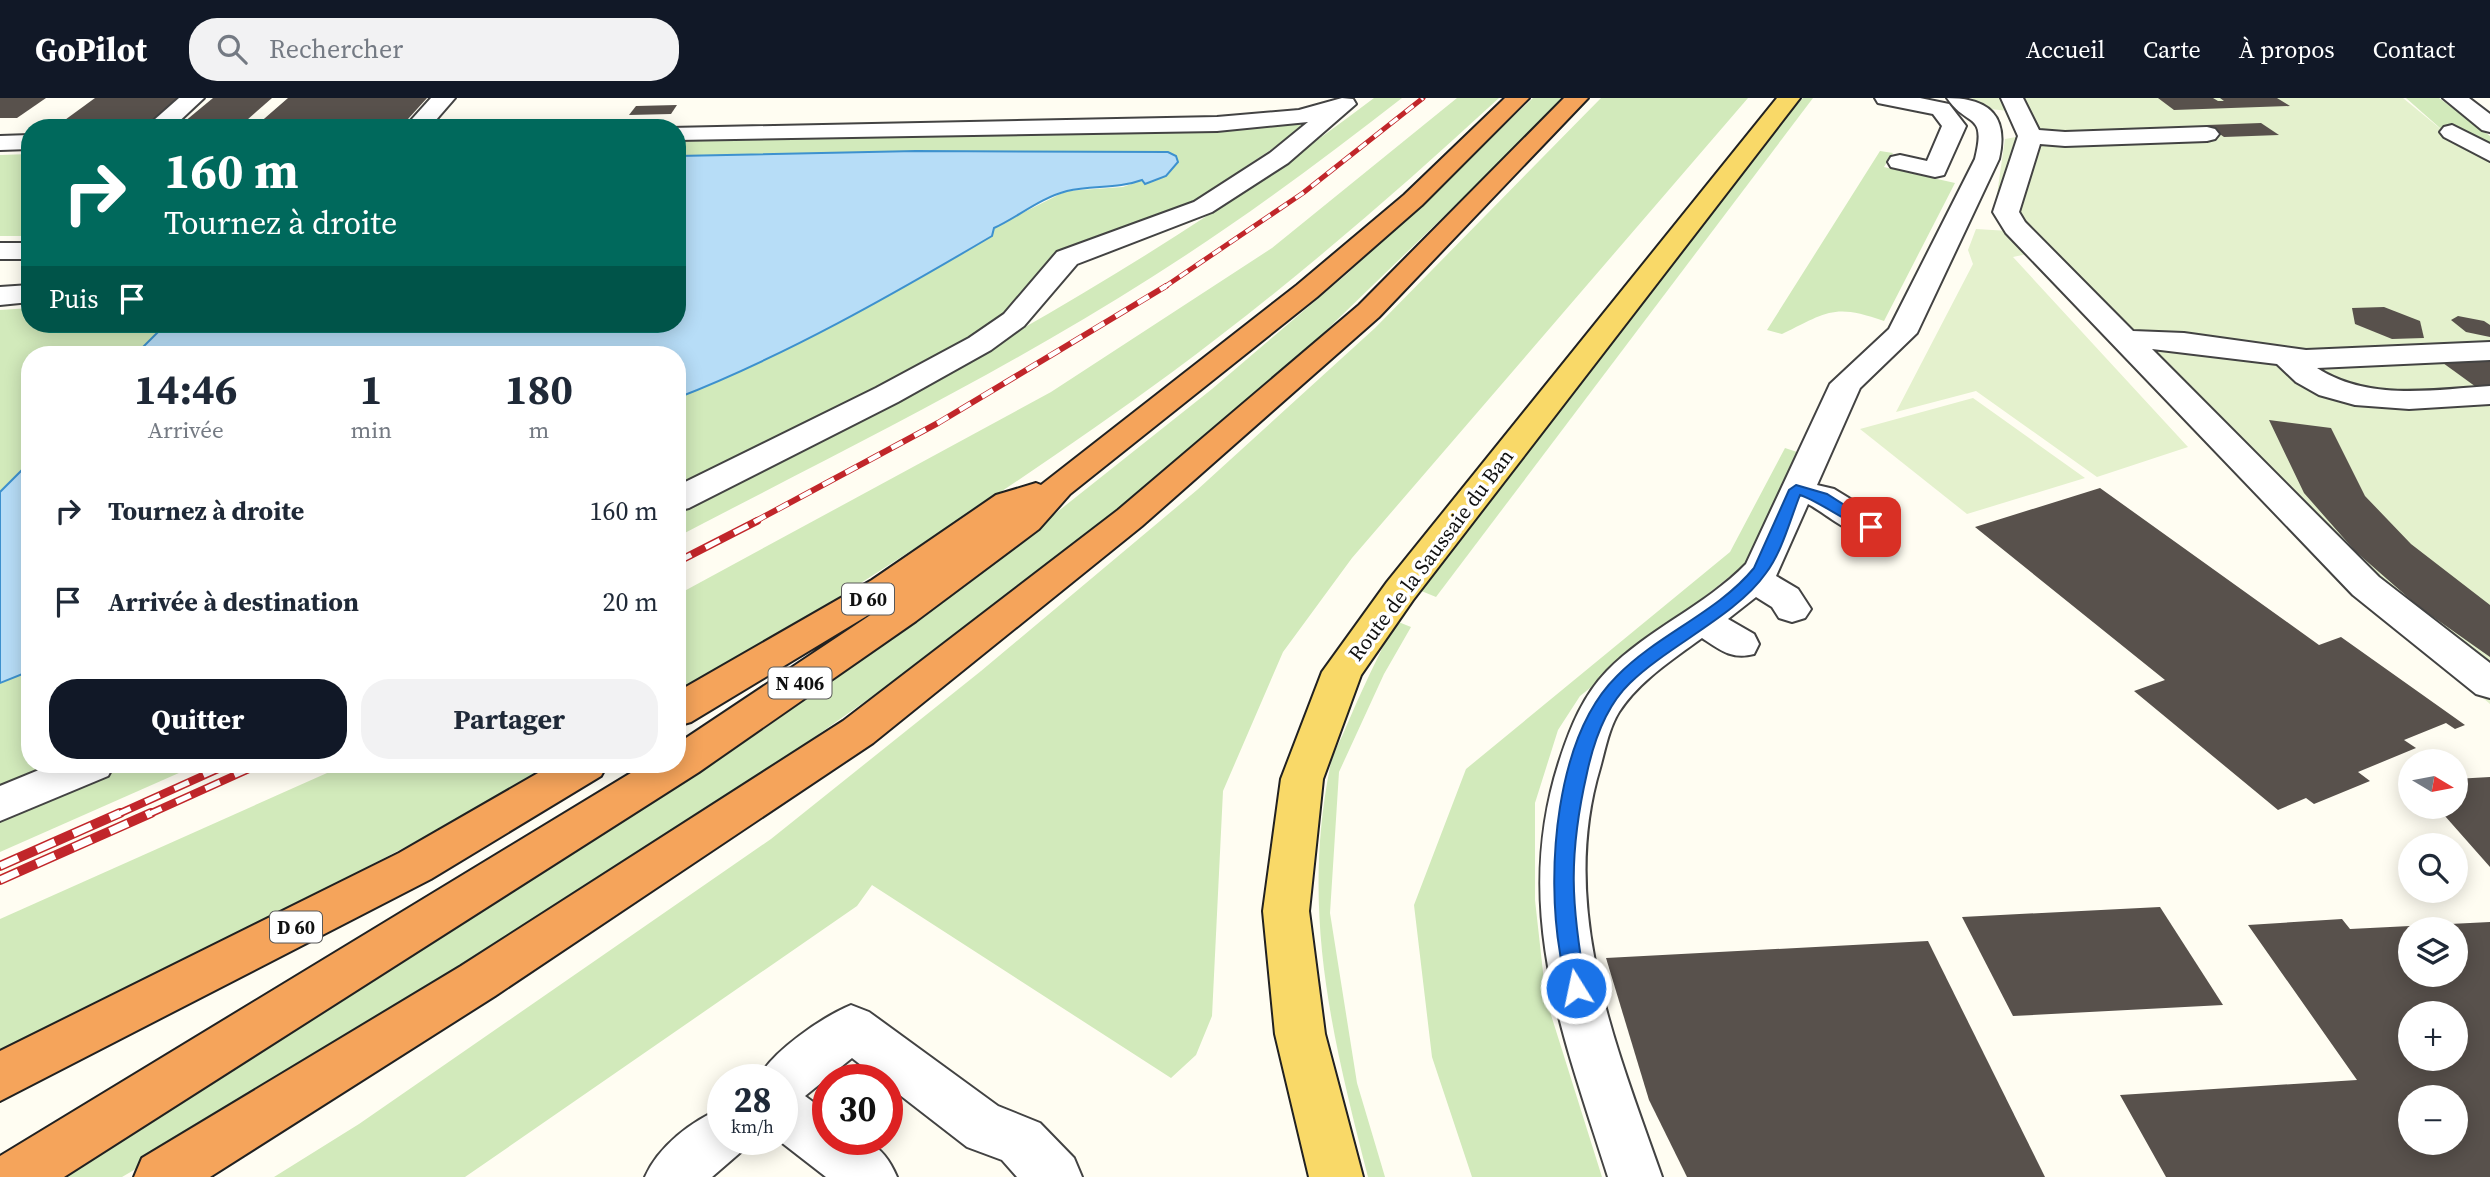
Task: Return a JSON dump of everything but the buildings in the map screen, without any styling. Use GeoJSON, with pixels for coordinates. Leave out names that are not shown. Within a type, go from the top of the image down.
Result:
{"type":"FeatureCollection","features":[{"type":"Feature","properties":{"kind":"highway","name":"N 406"},"geometry":{"type":"LineString","coordinates":[[686,760],[903,612],[1027,522],[1058,487],[1307,292],[1413,200],[1518,98]]}},
{"type":"Feature","properties":{"kind":"highway"},"geometry":{"type":"LineString","coordinates":[[161,1177],[478,982],[858,733],[1130,518],[1369,312],[1577,98]]}},
{"type":"Feature","properties":{"kind":"highway","name":"D 60"},"geometry":{"type":"LineString","coordinates":[[686,706],[885,589],[1008,503],[1058,487]]}},
{"type":"Feature","properties":{"kind":"highway","name":"D 60"},"geometry":{"type":"LineString","coordinates":[[0,1077],[415,866],[572,773]]}},
{"type":"Feature","properties":{"kind":"highway","name":"N 406"},"geometry":{"type":"LineString","coordinates":[[15,1177],[665,773]]}},
{"type":"Feature","properties":{"kind":"main road","name":"Route de la Saussaie du Ban"},"geometry":{"type":"LineString","coordinates":[[1336,1177],[1300,1034],[1286,911],[1302,779],[1342,672],[1408,580],[1789,98]]}},
{"type":"Feature","properties":{"kind":"street"},"geometry":{"type":"LineString","coordinates":[[168,119],[193,98]]}},
{"type":"Feature","properties":{"kind":"street"},"geometry":{"type":"LineString","coordinates":[[424,119],[444,98]]}},
{"type":"Feature","properties":{"kind":"street"},"geometry":{"type":"LineString","coordinates":[[1886,98],[1941,109],[1954,127],[1935,170],[1900,162]]}},
{"type":"Feature","properties":{"kind":"street"},"geometry":{"type":"LineString","coordinates":[[1635,1177],[1580,1009],[1565,926],[1562,869],[1565,827],[1582,754],[1602,705],[1622,680],[1761,570],[1846,384],[1902,333],[1987,159],[1992,138],[1988,121],[1958,98]]}},
{"type":"Feature","properties":{"kind":"street"},"geometry":{"type":"LineString","coordinates":[[2012,98],[2030,136],[2006,212],[2015,227],[2366,586],[2490,684]]}},
{"type":"Feature","properties":{"kind":"street"},"geometry":{"type":"LineString","coordinates":[[2454,98],[2490,125]]}},
{"type":"Feature","properties":{"kind":"street"},"geometry":{"type":"LineString","coordinates":[[686,133],[1033,117],[1229,123],[1301,117],[1349,101]]}},
{"type":"Feature","properties":{"kind":"street"},"geometry":{"type":"LineString","coordinates":[[686,496],[887,395],[980,344],[1014,320],[1067,258],[1203,207],[1279,158],[1349,101]]}},
{"type":"Feature","properties":{"kind":"street"},"geometry":{"type":"LineString","coordinates":[[2452,132],[2490,154]]}},
{"type":"Feature","properties":{"kind":"street"},"geometry":{"type":"LineString","coordinates":[[2030,136],[2065,139],[2207,134]]}},
{"type":"Feature","properties":{"kind":"street"},"geometry":{"type":"LineString","coordinates":[[0,143],[21,142]]}},
{"type":"Feature","properties":{"kind":"street"},"geometry":{"type":"LineString","coordinates":[[0,251],[21,251]]}},
{"type":"Feature","properties":{"kind":"street"},"geometry":{"type":"LineString","coordinates":[[0,296],[21,294]]}},
{"type":"Feature","properties":{"kind":"street"},"geometry":{"type":"LineString","coordinates":[[2124,339],[2184,342],[2287,356],[2375,358],[2490,351]]}},
{"type":"Feature","properties":{"kind":"street"},"geometry":{"type":"LineString","coordinates":[[2287,356],[2300,371],[2325,388],[2356,398],[2409,399],[2490,395]]}},
{"type":"Feature","properties":{"kind":"street"},"geometry":{"type":"LineString","coordinates":[[1796,490],[1822,497],[1871,527]]}},
{"type":"Feature","properties":{"kind":"street"},"geometry":{"type":"LineString","coordinates":[[1753,579],[1785,598],[1792,609]]}},
{"type":"Feature","properties":{"kind":"street"},"geometry":{"type":"LineString","coordinates":[[1701,620],[1740,644]]}},
{"type":"Feature","properties":{"kind":"street"},"geometry":{"type":"LineString","coordinates":[[0,804],[74,773]]}},
{"type":"Feature","properties":{"kind":"street"},"geometry":{"type":"LineString","coordinates":[[798,1070],[851,1028],[986,1129],[1012,1134],[1030,1147],[1036,1163],[1055,1177]]}},
{"type":"Feature","properties":{"kind":"street"},"geometry":{"type":"LineString","coordinates":[[798,1123],[870,1177]]}},
{"type":"Feature","properties":{"kind":"street"},"geometry":{"type":"LineString","coordinates":[[671,1177],[707,1147]]}},
{"type":"Feature","properties":{"kind":"green space"},"geometry":{"type":"Polygon","coordinates":[[[1374,98],[1402,98],[1216,235],[1094,313],[977,380],[686,532],[686,506],[948,371],[1036,321],[1209,215],[1374,98]]]}},
{"type":"Feature","properties":{"kind":"green space"},"geometry":{"type":"Polygon","coordinates":[[[1457,98],[1499,98],[1339,240],[1171,373],[989,500],[686,694],[686,590],[1051,392],[1272,248],[1457,98]]]}},
{"type":"Feature","properties":{"kind":"green space"},"geometry":{"type":"Polygon","coordinates":[[[1533,98],[1566,98],[1274,381],[1152,485],[993,611],[761,775],[380,1026],[122,1177],[54,1177],[611,822],[760,732],[993,563],[1212,389],[1348,273],[1533,98]]]}},
{"type":"Feature","properties":{"kind":"green space"},"geometry":{"type":"Polygon","coordinates":[[[1601,98],[1748,98],[1352,558],[1283,652],[1223,791],[1212,1016],[1196,1055],[1171,1078],[872,885],[857,906],[465,1177],[274,1177],[359,1124],[771,839],[981,671],[1197,490],[1375,328],[1601,98]]]}},
{"type":"Feature","properties":{"kind":"green space"},"geometry":{"type":"Polygon","coordinates":[[[1803,98],[1813,98],[1436,597],[1419,590],[1780,123],[1803,98]]]}},
{"type":"Feature","properties":{"kind":"green space"},"geometry":{"type":"Polygon","coordinates":[[[1971,98],[2403,98],[2448,135],[2490,160],[2490,704],[2355,590],[2027,254],[2013,257],[2188,447],[2097,477],[1976,391],[1896,412],[1973,264],[1968,250],[1976,229],[2009,231],[1994,215],[2005,139],[2016,137],[2010,111],[1989,109],[1971,98]]]}},
{"type":"Feature","properties":{"kind":"green space"},"geometry":{"type":"Polygon","coordinates":[[[2406,98],[2439,98],[2490,136],[2490,144],[2480,138],[2440,128],[2406,98]]]}},
{"type":"Feature","properties":{"kind":"green space"},"geometry":{"type":"Polygon","coordinates":[[[1311,123],[1174,214],[1071,250],[1013,307],[954,347],[686,484],[686,394],[758,363],[838,323],[992,236],[993,228],[1066,191],[1123,187],[1142,180],[1168,152],[916,151],[686,156],[686,138],[1311,123]]]}},
{"type":"Feature","properties":{"kind":"green space"},"geometry":{"type":"Polygon","coordinates":[[[1880,151],[1893,153],[1884,167],[1955,183],[1884,321],[1842,311],[1821,315],[1782,334],[1767,330],[1880,151]]]}},
{"type":"Feature","properties":{"kind":"green space"},"geometry":{"type":"Polygon","coordinates":[[[21,154],[21,236],[0,236],[0,155],[21,154]]]}},
{"type":"Feature","properties":{"kind":"green space"},"geometry":{"type":"Polygon","coordinates":[[[21,309],[21,333],[157,333],[144,346],[21,346],[21,471],[0,492],[0,310],[21,309]]]}},
{"type":"Feature","properties":{"kind":"green space"},"geometry":{"type":"Polygon","coordinates":[[[1973,398],[2085,478],[1967,514],[1860,429],[1973,398]]]}},
{"type":"Feature","properties":{"kind":"green space"},"geometry":{"type":"Polygon","coordinates":[[[1785,448],[1797,452],[1749,561],[1580,696],[1558,730],[1535,803],[1535,900],[1546,999],[1602,1177],[1472,1177],[1432,1057],[1414,905],[1466,769],[1730,552],[1785,448]]]}},
{"type":"Feature","properties":{"kind":"green space"},"geometry":{"type":"Polygon","coordinates":[[[1396,621],[1411,627],[1384,674],[1339,772],[1330,913],[1357,1083],[1385,1177],[1368,1177],[1333,1024],[1320,924],[1319,873],[1322,821],[1331,762],[1396,621]]]}},
{"type":"Feature","properties":{"kind":"green space"},"geometry":{"type":"Polygon","coordinates":[[[21,674],[21,773],[32,773],[0,786],[0,682],[21,674]]]}},
{"type":"Feature","properties":{"kind":"green space"},"geometry":{"type":"Polygon","coordinates":[[[112,773],[179,773],[0,852],[0,820],[112,773]]]}},
{"type":"Feature","properties":{"kind":"green space"},"geometry":{"type":"Polygon","coordinates":[[[327,773],[546,773],[128,993],[0,1050],[0,919],[327,773]]]}},
{"type":"Feature","properties":{"kind":"water"},"geometry":{"type":"Polygon","coordinates":[[[916,151],[1168,152],[1176,156],[1178,162],[1166,176],[1145,184],[1142,180],[1124,185],[1076,189],[1048,198],[994,228],[992,236],[838,323],[758,363],[686,394],[686,346],[144,346],[157,333],[686,333],[686,156],[916,151]]]}},
{"type":"Feature","properties":{"kind":"water"},"geometry":{"type":"Polygon","coordinates":[[[21,471],[21,675],[0,683],[0,492],[21,471]]]}},
{"type":"Feature","properties":{"kind":"railway"},"geometry":{"type":"LineString","coordinates":[[1166,286],[1303,193],[1423,98]]}},
{"type":"Feature","properties":{"kind":"railway"},"geometry":{"type":"LineString","coordinates":[[754,522],[938,423],[1166,286]]}},
{"type":"Feature","properties":{"kind":"railway"},"geometry":{"type":"LineString","coordinates":[[686,557],[757,521]]}},
{"type":"Feature","properties":{"kind":"railway"},"geometry":{"type":"LineString","coordinates":[[116,815],[209,773]]}},
{"type":"Feature","properties":{"kind":"railway"},"geometry":{"type":"LineString","coordinates":[[147,815],[240,773]]}},
{"type":"Feature","properties":{"kind":"railway"},"geometry":{"type":"LineString","coordinates":[[0,866],[120,813]]}},
{"type":"Feature","properties":{"kind":"railway"},"geometry":{"type":"LineString","coordinates":[[0,880],[151,813]]}},
{"type":"Feature","properties":{"kind":"route"},"geometry":{"type":"LineString","coordinates":[[1576,988],[1565,926],[1562,869],[1565,827],[1582,754],[1602,705],[1622,680],[1649,657],[1738,594],[1753,579],[1761,570],[1796,490],[1822,497],[1871,527]]}}]}
